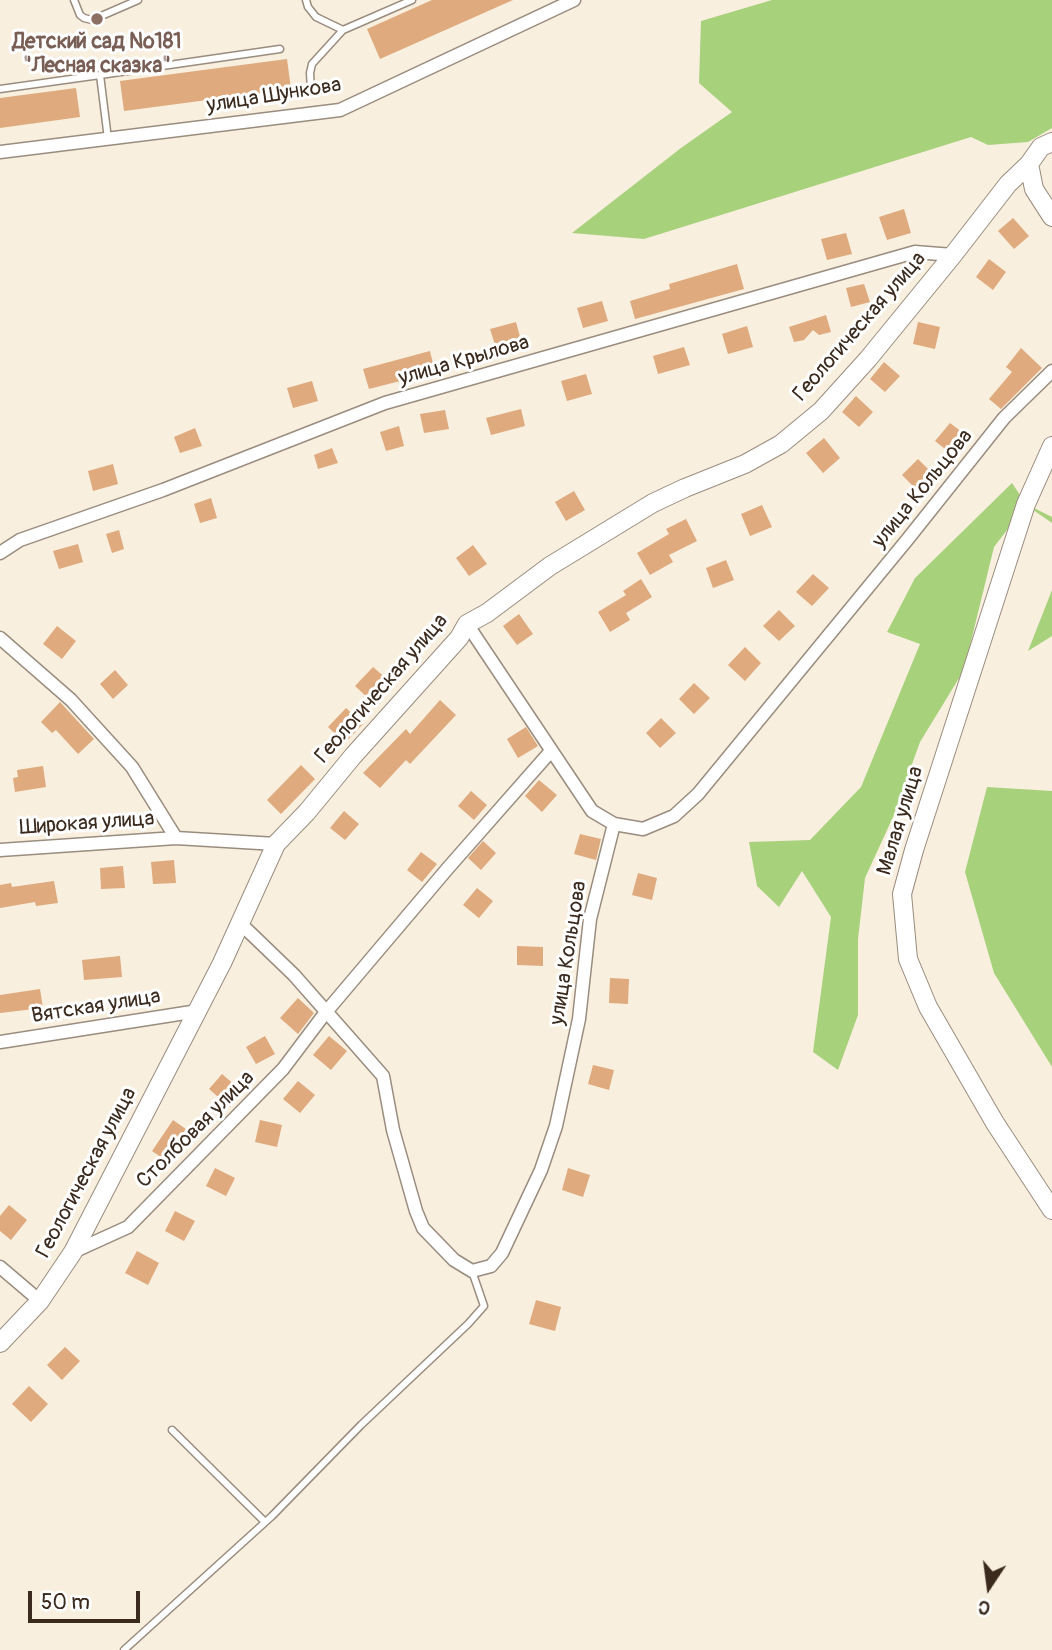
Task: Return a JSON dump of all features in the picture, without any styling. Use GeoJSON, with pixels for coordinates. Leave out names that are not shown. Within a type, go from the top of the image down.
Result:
{"type":"FeatureCollection","features":[{"type":"Feature","properties":{"kind":"street","name":"улица Шункова"},"geometry":{"type":"LineString","coordinates":[[0,152],[340,110],[574,0]]}},
{"type":"Feature","properties":{"kind":"street","name":"Геологическая улица"},"geometry":{"type":"LineString","coordinates":[[0,1343],[40,1301],[73,1252],[198,1011],[276,844],[459,638],[467,624],[487,613],[550,566],[653,503],[745,464],[781,444],[828,402],[953,255],[1008,184],[1041,148],[1052,142]]}},
{"type":"Feature","properties":{"kind":"street"},"geometry":{"type":"LineString","coordinates":[[1029,164],[1034,189],[1052,216]]}},
{"type":"Feature","properties":{"kind":"street","name":"улица Крылова"},"geometry":{"type":"LineString","coordinates":[[0,554],[20,540],[163,490],[386,403],[915,252],[953,255]]}},
{"type":"Feature","properties":{"kind":"street","name":"улица Кольцова"},"geometry":{"type":"LineString","coordinates":[[472,1271],[491,1266],[502,1253],[541,1170],[556,1126],[579,1019],[590,919],[614,824],[643,829],[674,816],[698,794],[1004,418],[1052,371]]}},
{"type":"Feature","properties":{"kind":"street","name":"Малая улица"},"geometry":{"type":"LineString","coordinates":[[1052,446],[1027,504],[902,894],[908,959],[928,1007],[995,1123],[1052,1210]]}},
{"type":"Feature","properties":{"kind":"street"},"geometry":{"type":"LineString","coordinates":[[467,624],[592,811],[614,824]]}},
{"type":"Feature","properties":{"kind":"street"},"geometry":{"type":"LineString","coordinates":[[0,638],[71,700],[132,767],[176,838]]}},
{"type":"Feature","properties":{"kind":"street","name":"Столбовая улица"},"geometry":{"type":"LineString","coordinates":[[73,1252],[128,1227],[283,1069],[326,1012],[551,751]]}},
{"type":"Feature","properties":{"kind":"street","name":"Широкая улица"},"geometry":{"type":"LineString","coordinates":[[0,850],[176,838],[276,844]]}},
{"type":"Feature","properties":{"kind":"street"},"geometry":{"type":"LineString","coordinates":[[240,924],[295,975],[383,1076],[393,1130],[423,1228],[454,1260],[472,1271]]}},
{"type":"Feature","properties":{"kind":"street","name":"Вятская улица"},"geometry":{"type":"LineString","coordinates":[[0,1042],[198,1011]]}},
{"type":"Feature","properties":{"kind":"street"},"geometry":{"type":"LineString","coordinates":[[0,1267],[40,1301]]}},
{"type":"Feature","properties":{"kind":"lane"},"geometry":{"type":"LineString","coordinates":[[74,0],[80,15],[92,19],[138,0]]}},
{"type":"Feature","properties":{"kind":"lane"},"geometry":{"type":"LineString","coordinates":[[306,0],[316,17],[343,30]]}},
{"type":"Feature","properties":{"kind":"lane"},"geometry":{"type":"LineString","coordinates":[[311,90],[312,64],[343,30],[412,0]]}},
{"type":"Feature","properties":{"kind":"lane"},"geometry":{"type":"LineString","coordinates":[[0,89],[280,49]]}},
{"type":"Feature","properties":{"kind":"lane"},"geometry":{"type":"LineString","coordinates":[[100,75],[108,139]]}},
{"type":"Feature","properties":{"kind":"lane"},"geometry":{"type":"LineString","coordinates":[[124,1650],[265,1522],[360,1425],[468,1324],[484,1306],[472,1271]]}},
{"type":"Feature","properties":{"kind":"lane"},"geometry":{"type":"LineString","coordinates":[[173,1430],[265,1522]]}},
{"type":"Feature","properties":{"kind":"green space"},"geometry":{"type":"Polygon","coordinates":[[[772,0],[1052,0],[1052,128],[1028,142],[988,145],[971,137],[644,239],[572,233],[732,112],[699,83],[701,21],[772,0]]]}},
{"type":"Feature","properties":{"kind":"green space"},"geometry":{"type":"Polygon","coordinates":[[[1012,483],[1026,504],[1052,517],[1052,523],[1026,505],[994,547],[964,670],[920,742],[893,817],[865,878],[858,939],[858,1015],[838,1070],[813,1052],[831,917],[802,871],[779,907],[757,886],[749,842],[810,840],[861,787],[920,644],[887,632],[915,578],[1012,483]]]}},
{"type":"Feature","properties":{"kind":"green space"},"geometry":{"type":"Polygon","coordinates":[[[1052,590],[1052,636],[1028,651],[1052,590]]]}},
{"type":"Feature","properties":{"kind":"green space"},"geometry":{"type":"Polygon","coordinates":[[[987,787],[1052,791],[1052,1067],[994,973],[965,872],[987,787]]]}},
{"type":"Feature","properties":{"kind":"building"},"geometry":{"type":"Polygon","coordinates":[[[432,0],[513,0],[380,59],[367,29],[432,0]]]}},
{"type":"Feature","properties":{"kind":"building"},"geometry":{"type":"Polygon","coordinates":[[[287,59],[291,89],[124,111],[120,81],[287,59]]]}},
{"type":"Feature","properties":{"kind":"building"},"geometry":{"type":"Polygon","coordinates":[[[76,88],[80,117],[0,128],[0,98],[76,88]]]}},
{"type":"Feature","properties":{"kind":"building"},"geometry":{"type":"Polygon","coordinates":[[[904,209],[911,233],[887,240],[879,217],[904,209]]]}},
{"type":"Feature","properties":{"kind":"building"},"geometry":{"type":"Polygon","coordinates":[[[1013,218],[1029,236],[1014,249],[998,231],[1013,218]]]}},
{"type":"Feature","properties":{"kind":"building"},"geometry":{"type":"Polygon","coordinates":[[[846,233],[852,254],[827,260],[821,239],[846,233]]]}},
{"type":"Feature","properties":{"kind":"building"},"geometry":{"type":"Polygon","coordinates":[[[989,259],[1006,272],[993,290],[976,277],[989,259]]]}},
{"type":"Feature","properties":{"kind":"building"},"geometry":{"type":"Polygon","coordinates":[[[737,264],[744,289],[635,319],[630,301],[670,289],[669,284],[737,264]]]}},
{"type":"Feature","properties":{"kind":"building"},"geometry":{"type":"Polygon","coordinates":[[[864,284],[870,302],[851,307],[846,288],[864,284]]]}},
{"type":"Feature","properties":{"kind":"building"},"geometry":{"type":"Polygon","coordinates":[[[602,301],[608,321],[583,328],[577,308],[602,301]]]}},
{"type":"Feature","properties":{"kind":"building"},"geometry":{"type":"Polygon","coordinates":[[[826,315],[831,332],[819,335],[813,330],[804,340],[794,342],[789,327],[826,315]]]}},
{"type":"Feature","properties":{"kind":"building"},"geometry":{"type":"Polygon","coordinates":[[[516,322],[522,344],[497,351],[490,329],[516,322]]]}},
{"type":"Feature","properties":{"kind":"building"},"geometry":{"type":"Polygon","coordinates":[[[918,322],[940,327],[935,349],[913,344],[918,322]]]}},
{"type":"Feature","properties":{"kind":"building"},"geometry":{"type":"Polygon","coordinates":[[[747,326],[753,347],[728,354],[722,334],[747,326]]]}},
{"type":"Feature","properties":{"kind":"building"},"geometry":{"type":"Polygon","coordinates":[[[684,347],[690,365],[658,374],[653,356],[684,347]]]}},
{"type":"Feature","properties":{"kind":"building"},"geometry":{"type":"Polygon","coordinates":[[[1021,348],[1042,368],[1001,409],[989,399],[1012,372],[1006,367],[1021,348]]]}},
{"type":"Feature","properties":{"kind":"building"},"geometry":{"type":"Polygon","coordinates":[[[430,351],[435,372],[369,389],[363,369],[430,351]]]}},
{"type":"Feature","properties":{"kind":"building"},"geometry":{"type":"Polygon","coordinates":[[[884,362],[900,376],[885,392],[870,379],[884,362]]]}},
{"type":"Feature","properties":{"kind":"building"},"geometry":{"type":"Polygon","coordinates":[[[586,374],[592,394],[567,401],[561,381],[586,374]]]}},
{"type":"Feature","properties":{"kind":"building"},"geometry":{"type":"Polygon","coordinates":[[[312,381],[318,401],[293,408],[287,388],[312,381]]]}},
{"type":"Feature","properties":{"kind":"building"},"geometry":{"type":"Polygon","coordinates":[[[856,396],[873,412],[859,427],[842,412],[856,396]]]}},
{"type":"Feature","properties":{"kind":"building"},"geometry":{"type":"Polygon","coordinates":[[[521,409],[525,426],[491,435],[486,418],[521,409]]]}},
{"type":"Feature","properties":{"kind":"building"},"geometry":{"type":"Polygon","coordinates":[[[445,410],[449,429],[424,433],[420,414],[445,410]]]}},
{"type":"Feature","properties":{"kind":"building"},"geometry":{"type":"Polygon","coordinates":[[[950,423],[966,435],[950,453],[935,441],[950,423]]]}},
{"type":"Feature","properties":{"kind":"building"},"geometry":{"type":"Polygon","coordinates":[[[399,426],[404,446],[386,451],[380,432],[399,426]]]}},
{"type":"Feature","properties":{"kind":"building"},"geometry":{"type":"Polygon","coordinates":[[[195,428],[202,446],[180,453],[174,437],[195,428]]]}},
{"type":"Feature","properties":{"kind":"building"},"geometry":{"type":"Polygon","coordinates":[[[824,438],[840,458],[823,473],[806,453],[824,438]]]}},
{"type":"Feature","properties":{"kind":"building"},"geometry":{"type":"Polygon","coordinates":[[[332,448],[338,463],[318,469],[314,455],[332,448]]]}},
{"type":"Feature","properties":{"kind":"building"},"geometry":{"type":"Polygon","coordinates":[[[918,459],[934,475],[918,491],[902,475],[918,459]]]}},
{"type":"Feature","properties":{"kind":"building"},"geometry":{"type":"Polygon","coordinates":[[[113,464],[118,484],[93,491],[88,471],[113,464]]]}},
{"type":"Feature","properties":{"kind":"building"},"geometry":{"type":"Polygon","coordinates":[[[574,491],[585,510],[566,521],[555,502],[574,491]]]}},
{"type":"Feature","properties":{"kind":"building"},"geometry":{"type":"Polygon","coordinates":[[[211,498],[217,518],[200,523],[194,504],[211,498]]]}},
{"type":"Feature","properties":{"kind":"building"},"geometry":{"type":"Polygon","coordinates":[[[762,505],[772,527],[750,536],[741,514],[762,505]]]}},
{"type":"Feature","properties":{"kind":"building"},"geometry":{"type":"Polygon","coordinates":[[[686,519],[697,541],[669,555],[673,562],[650,575],[637,553],[669,534],[666,529],[686,519]]]}},
{"type":"Feature","properties":{"kind":"building"},"geometry":{"type":"Polygon","coordinates":[[[119,530],[124,549],[112,553],[106,534],[119,530]]]}},
{"type":"Feature","properties":{"kind":"building"},"geometry":{"type":"Polygon","coordinates":[[[78,544],[83,562],[59,569],[53,551],[78,544]]]}},
{"type":"Feature","properties":{"kind":"building"},"geometry":{"type":"Polygon","coordinates":[[[473,545],[487,564],[469,576],[456,558],[473,545]]]}},
{"type":"Feature","properties":{"kind":"building"},"geometry":{"type":"Polygon","coordinates":[[[726,560],[734,580],[713,588],[706,568],[726,560]]]}},
{"type":"Feature","properties":{"kind":"building"},"geometry":{"type":"Polygon","coordinates":[[[813,574],[829,588],[812,606],[796,592],[813,574]]]}},
{"type":"Feature","properties":{"kind":"building"},"geometry":{"type":"Polygon","coordinates":[[[641,579],[652,597],[626,613],[630,620],[610,632],[598,612],[626,595],[623,591],[641,579]]]}},
{"type":"Feature","properties":{"kind":"building"},"geometry":{"type":"Polygon","coordinates":[[[779,610],[795,626],[779,641],[763,626],[779,610]]]}},
{"type":"Feature","properties":{"kind":"building"},"geometry":{"type":"Polygon","coordinates":[[[519,614],[533,634],[517,645],[503,626],[519,614]]]}},
{"type":"Feature","properties":{"kind":"building"},"geometry":{"type":"Polygon","coordinates":[[[57,626],[76,641],[62,659],[43,644],[57,626]]]}},
{"type":"Feature","properties":{"kind":"building"},"geometry":{"type":"Polygon","coordinates":[[[745,647],[761,663],[745,681],[728,665],[745,647]]]}},
{"type":"Feature","properties":{"kind":"building"},"geometry":{"type":"Polygon","coordinates":[[[373,667],[388,680],[370,700],[355,686],[373,667]]]}},
{"type":"Feature","properties":{"kind":"building"},"geometry":{"type":"Polygon","coordinates":[[[115,670],[128,685],[113,699],[100,684],[115,670]]]}},
{"type":"Feature","properties":{"kind":"building"},"geometry":{"type":"Polygon","coordinates":[[[694,683],[710,698],[694,714],[679,699],[694,683]]]}},
{"type":"Feature","properties":{"kind":"building"},"geometry":{"type":"Polygon","coordinates":[[[440,700],[456,715],[410,764],[406,760],[380,788],[363,773],[406,729],[410,734],[440,700]]]}},
{"type":"Feature","properties":{"kind":"building"},"geometry":{"type":"Polygon","coordinates":[[[60,702],[94,739],[78,754],[56,730],[52,733],[41,722],[60,702]]]}},
{"type":"Feature","properties":{"kind":"building"},"geometry":{"type":"Polygon","coordinates":[[[346,708],[363,724],[345,743],[328,727],[346,708]]]}},
{"type":"Feature","properties":{"kind":"building"},"geometry":{"type":"Polygon","coordinates":[[[661,718],[676,733],[660,748],[646,733],[661,718]]]}},
{"type":"Feature","properties":{"kind":"building"},"geometry":{"type":"Polygon","coordinates":[[[526,727],[538,746],[518,758],[507,739],[526,727]]]}},
{"type":"Feature","properties":{"kind":"building"},"geometry":{"type":"Polygon","coordinates":[[[301,765],[315,779],[281,814],[267,800],[301,765]]]}},
{"type":"Feature","properties":{"kind":"building"},"geometry":{"type":"Polygon","coordinates":[[[43,766],[46,787],[15,792],[13,778],[18,777],[17,770],[43,766]]]}},
{"type":"Feature","properties":{"kind":"building"},"geometry":{"type":"Polygon","coordinates":[[[539,780],[557,795],[542,812],[525,796],[539,780]]]}},
{"type":"Feature","properties":{"kind":"building"},"geometry":{"type":"Polygon","coordinates":[[[471,791],[487,805],[474,820],[458,806],[471,791]]]}},
{"type":"Feature","properties":{"kind":"building"},"geometry":{"type":"Polygon","coordinates":[[[344,811],[359,824],[345,840],[330,828],[344,811]]]}},
{"type":"Feature","properties":{"kind":"building"},"geometry":{"type":"Polygon","coordinates":[[[580,834],[601,839],[596,860],[574,854],[580,834]]]}},
{"type":"Feature","properties":{"kind":"building"},"geometry":{"type":"Polygon","coordinates":[[[483,841],[496,853],[481,870],[468,858],[483,841]]]}},
{"type":"Feature","properties":{"kind":"building"},"geometry":{"type":"Polygon","coordinates":[[[421,852],[437,864],[422,882],[407,870],[421,852]]]}},
{"type":"Feature","properties":{"kind":"building"},"geometry":{"type":"Polygon","coordinates":[[[174,860],[176,883],[153,884],[151,862],[174,860]]]}},
{"type":"Feature","properties":{"kind":"building"},"geometry":{"type":"Polygon","coordinates":[[[123,866],[125,888],[101,889],[100,868],[123,866]]]}},
{"type":"Feature","properties":{"kind":"building"},"geometry":{"type":"Polygon","coordinates":[[[638,873],[657,878],[652,900],[632,895],[638,873]]]}},
{"type":"Feature","properties":{"kind":"building"},"geometry":{"type":"Polygon","coordinates":[[[54,881],[58,903],[36,906],[35,902],[0,908],[0,885],[11,883],[12,887],[54,881]]]}},
{"type":"Feature","properties":{"kind":"building"},"geometry":{"type":"Polygon","coordinates":[[[477,888],[493,901],[479,918],[463,905],[477,888]]]}},
{"type":"Feature","properties":{"kind":"building"},"geometry":{"type":"Polygon","coordinates":[[[517,946],[543,947],[543,966],[517,965],[517,946]]]}},
{"type":"Feature","properties":{"kind":"building"},"geometry":{"type":"Polygon","coordinates":[[[120,956],[122,977],[84,980],[82,960],[120,956]]]}},
{"type":"Feature","properties":{"kind":"building"},"geometry":{"type":"Polygon","coordinates":[[[610,978],[629,979],[628,1004],[609,1003],[610,978]]]}},
{"type":"Feature","properties":{"kind":"building"},"geometry":{"type":"Polygon","coordinates":[[[40,989],[43,1008],[0,1013],[0,995],[40,989]]]}},
{"type":"Feature","properties":{"kind":"building"},"geometry":{"type":"Polygon","coordinates":[[[298,998],[314,1013],[298,1034],[280,1018],[298,998]]]}},
{"type":"Feature","properties":{"kind":"building"},"geometry":{"type":"Polygon","coordinates":[[[265,1036],[275,1054],[256,1064],[246,1047],[265,1036]]]}},
{"type":"Feature","properties":{"kind":"building"},"geometry":{"type":"Polygon","coordinates":[[[329,1036],[347,1051],[331,1070],[313,1055],[329,1036]]]}},
{"type":"Feature","properties":{"kind":"building"},"geometry":{"type":"Polygon","coordinates":[[[593,1065],[614,1070],[609,1090],[588,1084],[593,1065]]]}},
{"type":"Feature","properties":{"kind":"building"},"geometry":{"type":"Polygon","coordinates":[[[222,1074],[243,1092],[230,1107],[209,1089],[222,1074]]]}},
{"type":"Feature","properties":{"kind":"building"},"geometry":{"type":"Polygon","coordinates":[[[298,1081],[315,1095],[300,1113],[283,1099],[298,1081]]]}},
{"type":"Feature","properties":{"kind":"building"},"geometry":{"type":"Polygon","coordinates":[[[173,1120],[193,1134],[171,1164],[152,1151],[173,1120]]]}},
{"type":"Feature","properties":{"kind":"building"},"geometry":{"type":"Polygon","coordinates":[[[260,1120],[282,1125],[277,1147],[255,1142],[260,1120]]]}},
{"type":"Feature","properties":{"kind":"building"},"geometry":{"type":"Polygon","coordinates":[[[215,1168],[235,1178],[226,1196],[206,1186],[215,1168]]]}},
{"type":"Feature","properties":{"kind":"building"},"geometry":{"type":"Polygon","coordinates":[[[568,1168],[590,1175],[583,1197],[562,1190],[568,1168]]]}},
{"type":"Feature","properties":{"kind":"building"},"geometry":{"type":"Polygon","coordinates":[[[9,1205],[27,1220],[11,1240],[0,1231],[0,1216],[9,1205]]]}},
{"type":"Feature","properties":{"kind":"building"},"geometry":{"type":"Polygon","coordinates":[[[175,1211],[195,1221],[184,1241],[165,1231],[175,1211]]]}},
{"type":"Feature","properties":{"kind":"building"},"geometry":{"type":"Polygon","coordinates":[[[137,1251],[159,1263],[148,1285],[125,1273],[137,1251]]]}},
{"type":"Feature","properties":{"kind":"building"},"geometry":{"type":"Polygon","coordinates":[[[536,1300],[561,1307],[555,1331],[529,1324],[536,1300]]]}},
{"type":"Feature","properties":{"kind":"building"},"geometry":{"type":"Polygon","coordinates":[[[65,1347],[80,1361],[62,1380],[47,1365],[65,1347]]]}},
{"type":"Feature","properties":{"kind":"building"},"geometry":{"type":"Polygon","coordinates":[[[29,1386],[48,1404],[31,1422],[12,1404],[29,1386]]]}},
{"type":"Feature","properties":{"kind":"place","name":"Детский сад №181 \"Лесная сказка\""},"geometry":{"type":"Point","coordinates":[97,19]}}]}
